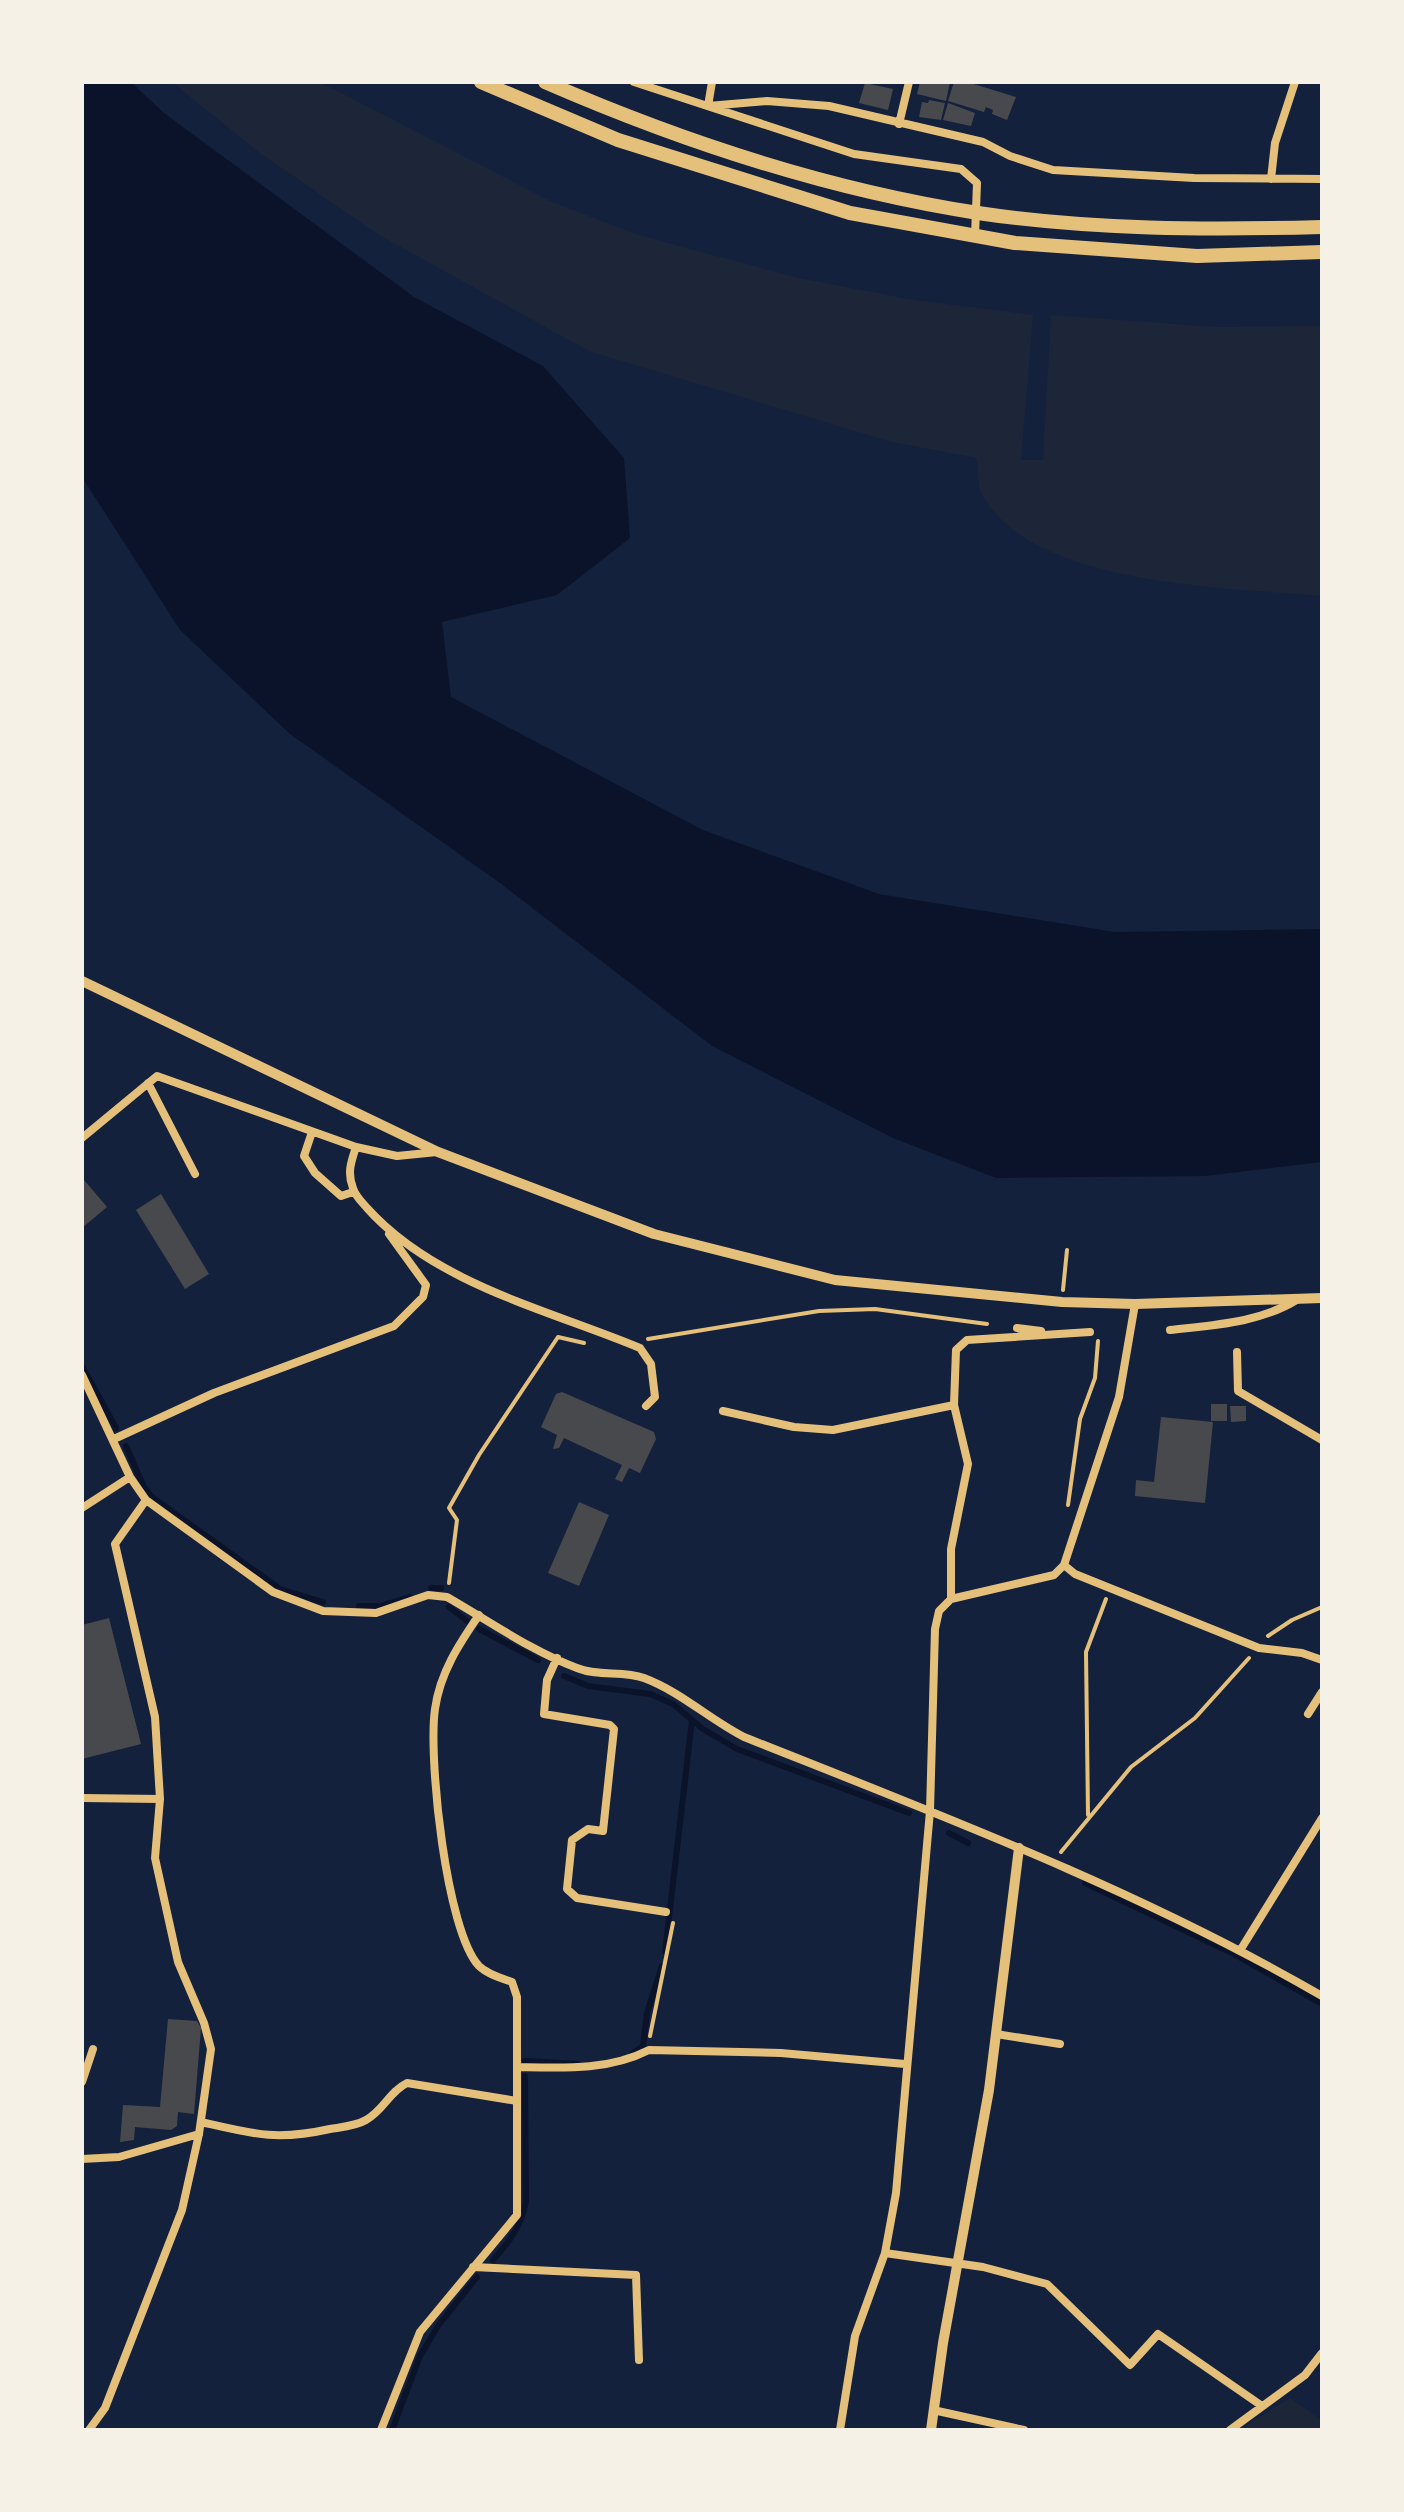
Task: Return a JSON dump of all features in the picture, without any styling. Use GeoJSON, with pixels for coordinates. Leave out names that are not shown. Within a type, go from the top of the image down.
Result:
{"type":"FeatureCollection","features":[{"type":"Feature","properties":{"kind":"main road"},"geometry":{"type":"LineString","coordinates":[[481,82],[618,140],[850,213],[975,236],[1197,256],[1322,252]]}},
{"type":"Feature","properties":{"kind":"main road"},"geometry":{"type":"LineString","coordinates":[[545,82],[747,158],[855,190],[978,213],[1200,230],[1322,227]]}},
{"type":"Feature","properties":{"kind":"street"},"geometry":{"type":"LineString","coordinates":[[634,82],[854,154],[961,169],[977,183],[975,236]]}},
{"type":"Feature","properties":{"kind":"street"},"geometry":{"type":"LineString","coordinates":[[708,106],[712,82]]}},
{"type":"Feature","properties":{"kind":"street"},"geometry":{"type":"LineString","coordinates":[[899,124],[909,82]]}},
{"type":"Feature","properties":{"kind":"street"},"geometry":{"type":"LineString","coordinates":[[1271,179],[1275,143],[1295,82]]}},
{"type":"Feature","properties":{"kind":"street"},"geometry":{"type":"LineString","coordinates":[[708,106],[767,101],[829,106],[983,142],[1010,156],[1053,170],[1322,179]]}},
{"type":"Feature","properties":{"kind":"street"},"geometry":{"type":"LineString","coordinates":[[82,981],[438,1152],[654,1234],[835,1280],[1062,1302],[1135,1304],[1322,1298]]}},
{"type":"Feature","properties":{"kind":"street"},"geometry":{"type":"LineString","coordinates":[[82,1138],[157,1076],[356,1147],[397,1156],[438,1152]]}},
{"type":"Feature","properties":{"kind":"street"},"geometry":{"type":"LineString","coordinates":[[148,1083],[195,1174]]}},
{"type":"Feature","properties":{"kind":"street"},"geometry":{"type":"LineString","coordinates":[[312,1132],[304,1156],[315,1173],[341,1196],[353,1192]]}},
{"type":"Feature","properties":{"kind":"street"},"geometry":{"type":"LineString","coordinates":[[114,1439],[214,1393],[394,1326],[423,1297],[426,1285],[385,1228],[353,1192],[349,1171],[356,1147]]}},
{"type":"Feature","properties":{"kind":"street"},"geometry":{"type":"LineString","coordinates":[[385,1228],[434,1262],[480,1284],[640,1348],[651,1364],[655,1397],[646,1406]]}},
{"type":"Feature","properties":{"kind":"street"},"geometry":{"type":"LineString","coordinates":[[1170,1330],[1250,1320],[1278,1312],[1299,1299]]}},
{"type":"Feature","properties":{"kind":"street"},"geometry":{"type":"LineString","coordinates":[[840,2430],[855,2336],[885,2253],[896,2193],[905,2064],[930,1811],[935,1629],[939,1611],[951,1599],[1054,1575],[1064,1565],[1119,1397],[1135,1304]]}},
{"type":"Feature","properties":{"kind":"street"},"geometry":{"type":"LineString","coordinates":[[1017,1328],[1094,1334]]}},
{"type":"Feature","properties":{"kind":"street"},"geometry":{"type":"LineString","coordinates":[[951,1599],[951,1549],[968,1464],[954,1405],[956,1350],[967,1340],[1025,1338],[1046,1332]]}},
{"type":"Feature","properties":{"kind":"street"},"geometry":{"type":"LineString","coordinates":[[1237,1352],[1238,1391],[1322,1440]]}},
{"type":"Feature","properties":{"kind":"street"},"geometry":{"type":"LineString","coordinates":[[82,1375],[130,1477],[146,1500],[273,1592],[323,1611],[376,1613],[428,1595],[447,1597],[557,1658],[600,1675],[640,1677],[681,1696],[709,1719],[744,1737],[1019,1848],[1241,1949],[1322,1996]]}},
{"type":"Feature","properties":{"kind":"street"},"geometry":{"type":"LineString","coordinates":[[723,1411],[794,1427],[833,1430],[954,1405]]}},
{"type":"Feature","properties":{"kind":"street"},"geometry":{"type":"LineString","coordinates":[[82,1508],[130,1477]]}},
{"type":"Feature","properties":{"kind":"street"},"geometry":{"type":"LineString","coordinates":[[89,2430],[105,2408],[182,2210],[199,2134],[211,2049],[204,2023],[178,1962],[155,1858],[160,1799],[155,1717],[115,1544],[146,1500]]}},
{"type":"Feature","properties":{"kind":"street"},"geometry":{"type":"LineString","coordinates":[[1064,1565],[1075,1574],[1259,1648],[1302,1653],[1322,1660]]}},
{"type":"Feature","properties":{"kind":"street"},"geometry":{"type":"LineString","coordinates":[[381,2430],[420,2332],[517,2215],[517,1997],[512,1982],[477,1965],[456,1916],[444,1867],[435,1709],[451,1655],[479,1615]]}},
{"type":"Feature","properties":{"kind":"street"},"geometry":{"type":"LineString","coordinates":[[557,1658],[547,1680],[544,1714],[610,1725],[614,1729],[603,1831],[588,1829],[572,1840],[567,1889],[577,1898],[670,1913]]}},
{"type":"Feature","properties":{"kind":"street"},"geometry":{"type":"LineString","coordinates":[[1308,1714],[1322,1692]]}},
{"type":"Feature","properties":{"kind":"street"},"geometry":{"type":"LineString","coordinates":[[82,1798],[160,1799]]}},
{"type":"Feature","properties":{"kind":"street"},"geometry":{"type":"LineString","coordinates":[[1241,1949],[1322,1818]]}},
{"type":"Feature","properties":{"kind":"street"},"geometry":{"type":"LineString","coordinates":[[931,2430],[996,2034],[1019,1848]]}},
{"type":"Feature","properties":{"kind":"street"},"geometry":{"type":"LineString","coordinates":[[996,2034],[1060,2044]]}},
{"type":"Feature","properties":{"kind":"street"},"geometry":{"type":"LineString","coordinates":[[82,2082],[93,2049]]}},
{"type":"Feature","properties":{"kind":"street"},"geometry":{"type":"LineString","coordinates":[[517,2067],[582,2068],[630,2060],[649,2050],[781,2053],[905,2064]]}},
{"type":"Feature","properties":{"kind":"street"},"geometry":{"type":"LineString","coordinates":[[201,2122],[263,2137],[289,2138],[363,2122],[377,2113],[393,2089],[407,2083],[517,2101]]}},
{"type":"Feature","properties":{"kind":"street"},"geometry":{"type":"LineString","coordinates":[[82,2159],[119,2157],[199,2134]]}},
{"type":"Feature","properties":{"kind":"street"},"geometry":{"type":"LineString","coordinates":[[885,2253],[957,2263],[1047,2284],[1130,2365],[1158,2334],[1262,2406]]}},
{"type":"Feature","properties":{"kind":"street"},"geometry":{"type":"LineString","coordinates":[[473,2267],[636,2275],[639,2360]]}},
{"type":"Feature","properties":{"kind":"street"},"geometry":{"type":"LineString","coordinates":[[1230,2430],[1305,2375],[1322,2353]]}},
{"type":"Feature","properties":{"kind":"street"},"geometry":{"type":"LineString","coordinates":[[933,2410],[1024,2430]]}},
{"type":"Feature","properties":{"kind":"path"},"geometry":{"type":"LineString","coordinates":[[1063,1293],[1067,1250]]}},
{"type":"Feature","properties":{"kind":"path"},"geometry":{"type":"LineString","coordinates":[[640,1348],[651,1337],[819,1311],[875,1309],[1017,1328]]}},
{"type":"Feature","properties":{"kind":"path"},"geometry":{"type":"LineString","coordinates":[[1067,1510],[1080,1419],[1095,1378],[1094,1334]]}},
{"type":"Feature","properties":{"kind":"path"},"geometry":{"type":"LineString","coordinates":[[447,1597],[457,1520],[449,1508],[479,1455],[558,1337],[605,1347],[616,1338]]}},
{"type":"Feature","properties":{"kind":"path"},"geometry":{"type":"LineString","coordinates":[[1088,1817],[1086,1652],[1110,1588]]}},
{"type":"Feature","properties":{"kind":"path"},"geometry":{"type":"LineString","coordinates":[[1053,1864],[1131,1767],[1195,1718],[1272,1632],[1322,1607]]}},
{"type":"Feature","properties":{"kind":"path"},"geometry":{"type":"LineString","coordinates":[[649,2050],[651,2014],[669,1954],[670,1913]]}},
{"type":"Feature","properties":{"kind":"shaded area"},"geometry":{"type":"Polygon","coordinates":[[[82,82],[131,82],[164,113],[414,297],[543,366],[624,458],[630,538],[557,595],[442,622],[451,697],[703,830],[879,894],[1115,932],[1322,929],[1322,1162],[1205,1176],[996,1178],[893,1138],[712,1046],[500,883],[290,734],[180,630],[82,477],[82,82]]]}},
{"type":"Feature","properties":{"kind":"shaded area"},"geometry":{"type":"Polygon","coordinates":[[[172,82],[320,82],[550,201],[635,234],[798,278],[914,300],[1033,315],[1021,460],[1043,460],[1051,315],[1216,327],[1322,326],[1322,596],[1186,584],[1087,565],[1043,548],[1007,525],[982,494],[977,458],[892,442],[589,351],[379,235],[260,153],[172,82]]]}},
{"type":"Feature","properties":{"kind":"shaded area"},"geometry":{"type":"Polygon","coordinates":[[[1290,2398],[1322,2421],[1322,2430],[1239,2430],[1290,2398]]]}},
{"type":"Feature","properties":{"kind":"building"},"geometry":{"type":"Polygon","coordinates":[[[920,82],[950,82],[946,101],[917,94],[920,82]]]}},
{"type":"Feature","properties":{"kind":"building"},"geometry":{"type":"Polygon","coordinates":[[[954,82],[967,82],[1016,97],[1007,120],[992,114],[993,110],[986,107],[984,112],[948,101],[954,82]]]}},
{"type":"Feature","properties":{"kind":"building"},"geometry":{"type":"Polygon","coordinates":[[[865,83],[893,89],[888,110],[859,103],[865,83]]]}},
{"type":"Feature","properties":{"kind":"building"},"geometry":{"type":"Polygon","coordinates":[[[929,100],[945,103],[941,120],[919,117],[922,102],[928,103],[929,100]]]}},
{"type":"Feature","properties":{"kind":"building"},"geometry":{"type":"Polygon","coordinates":[[[948,103],[975,113],[971,126],[943,120],[948,103]]]}},
{"type":"Feature","properties":{"kind":"building"},"geometry":{"type":"Polygon","coordinates":[[[84,1180],[107,1207],[82,1228],[82,1182],[84,1180]]]}},
{"type":"Feature","properties":{"kind":"building"},"geometry":{"type":"Polygon","coordinates":[[[161,1194],[209,1274],[185,1289],[136,1210],[161,1194]]]}},
{"type":"Feature","properties":{"kind":"building"},"geometry":{"type":"Polygon","coordinates":[[[562,1392],[654,1432],[656,1439],[640,1473],[629,1468],[622,1482],[615,1479],[622,1465],[564,1438],[559,1448],[553,1449],[557,1435],[541,1427],[556,1394],[562,1392]]]}},
{"type":"Feature","properties":{"kind":"building"},"geometry":{"type":"Polygon","coordinates":[[[1211,1404],[1227,1404],[1227,1421],[1211,1421],[1211,1404]]]}},
{"type":"Feature","properties":{"kind":"building"},"geometry":{"type":"Polygon","coordinates":[[[1230,1406],[1246,1406],[1246,1421],[1231,1422],[1230,1406]]]}},
{"type":"Feature","properties":{"kind":"building"},"geometry":{"type":"Polygon","coordinates":[[[1161,1417],[1213,1422],[1205,1503],[1135,1496],[1136,1480],[1154,1482],[1161,1417]]]}},
{"type":"Feature","properties":{"kind":"building"},"geometry":{"type":"Polygon","coordinates":[[[579,1502],[609,1515],[579,1586],[548,1573],[579,1502]]]}},
{"type":"Feature","properties":{"kind":"building"},"geometry":{"type":"Polygon","coordinates":[[[109,1618],[141,1744],[82,1759],[82,1625],[109,1618]]]}},
{"type":"Feature","properties":{"kind":"building"},"geometry":{"type":"Polygon","coordinates":[[[168,2019],[197,2021],[201,2028],[194,2114],[178,2112],[177,2126],[171,2130],[135,2127],[134,2140],[120,2142],[123,2105],[160,2107],[168,2019]]]}},
{"type":"Feature","properties":{"kind":"waterway"},"geometry":{"type":"LineString","coordinates":[[82,1366],[116,1428]]}},
{"type":"Feature","properties":{"kind":"waterway"},"geometry":{"type":"LineString","coordinates":[[126,1446],[144,1487],[152,1497],[280,1589],[323,1602]]}},
{"type":"Feature","properties":{"kind":"waterway"},"geometry":{"type":"LineString","coordinates":[[431,1588],[441,1588]]}},
{"type":"Feature","properties":{"kind":"waterway"},"geometry":{"type":"LineString","coordinates":[[359,1606],[380,1606],[410,1597]]}},
{"type":"Feature","properties":{"kind":"waterway"},"geometry":{"type":"LineString","coordinates":[[449,1607],[467,1621]]}},
{"type":"Feature","properties":{"kind":"waterway"},"geometry":{"type":"LineString","coordinates":[[479,1629],[538,1660]]}},
{"type":"Feature","properties":{"kind":"waterway"},"geometry":{"type":"LineString","coordinates":[[564,1676],[588,1686],[650,1694],[673,1704],[703,1729],[737,1749],[909,1813]]}},
{"type":"Feature","properties":{"kind":"waterway"},"geometry":{"type":"LineString","coordinates":[[665,1952],[692,1720]]}},
{"type":"Feature","properties":{"kind":"waterway"},"geometry":{"type":"LineString","coordinates":[[949,1833],[968,1843]]}},
{"type":"Feature","properties":{"kind":"waterway"},"geometry":{"type":"LineString","coordinates":[[1085,1883],[1232,1953],[1322,2004]]}},
{"type":"Feature","properties":{"kind":"waterway"},"geometry":{"type":"LineString","coordinates":[[632,2054],[643,2046],[647,2013],[662,1966]]}},
{"type":"Feature","properties":{"kind":"waterway"},"geometry":{"type":"LineString","coordinates":[[525,2061],[578,2064]]}},
{"type":"Feature","properties":{"kind":"waterway"},"geometry":{"type":"LineString","coordinates":[[493,2260],[514,2233],[526,2202],[525,2076]]}},
{"type":"Feature","properties":{"kind":"waterway"},"geometry":{"type":"LineString","coordinates":[[392,2430],[420,2356],[438,2326],[477,2277]]}}]}
